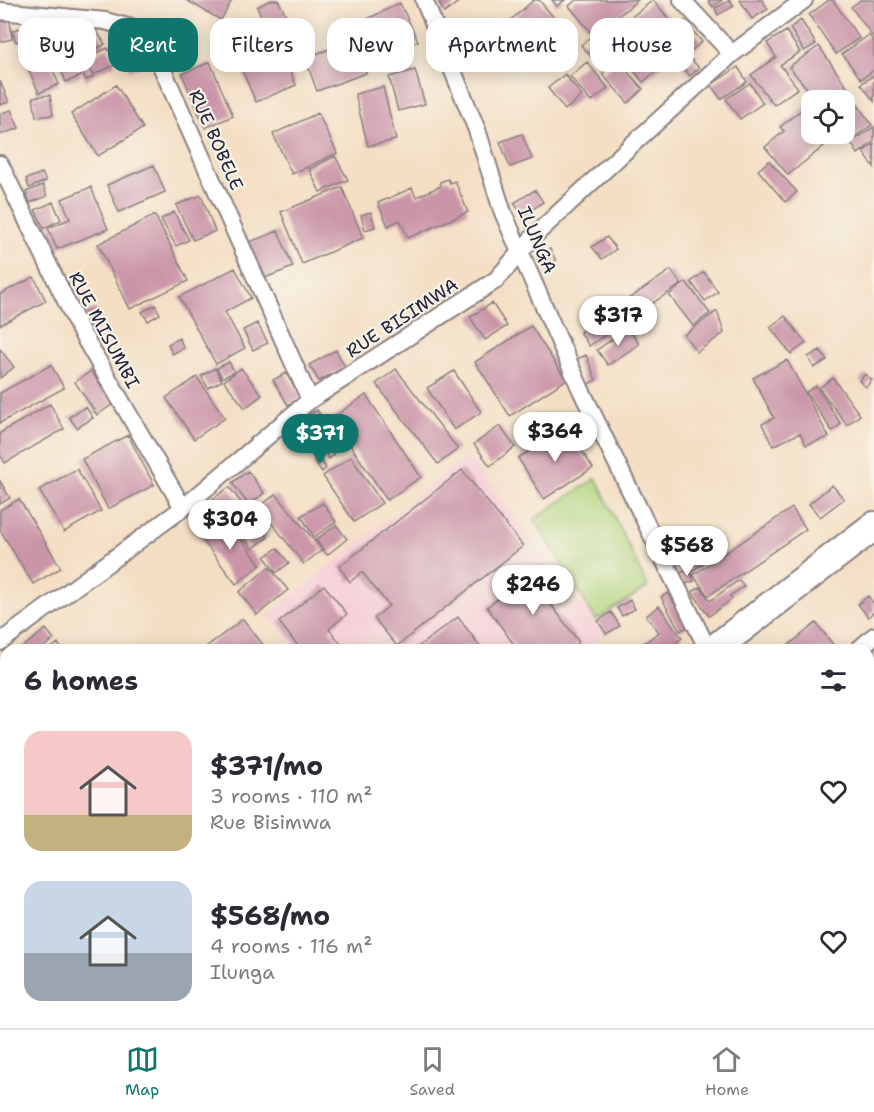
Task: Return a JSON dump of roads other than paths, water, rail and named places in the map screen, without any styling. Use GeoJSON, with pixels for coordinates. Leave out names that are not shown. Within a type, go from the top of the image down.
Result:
{"type":"FeatureCollection","features":[{"type":"Feature","properties":{"kind":"highway"},"geometry":{"type":"LineString","coordinates":[[721,644],[874,526]]}},
{"type":"Feature","properties":{"kind":"street","name":"ILUNGA"},"geometry":{"type":"LineString","coordinates":[[424,0],[477,130],[502,210],[520,252],[581,390],[705,644]]}},
{"type":"Feature","properties":{"kind":"street"},"geometry":{"type":"LineString","coordinates":[[682,0],[732,54]]}},
{"type":"Feature","properties":{"kind":"street","name":"RUE BISIMWA"},"geometry":{"type":"LineString","coordinates":[[0,642],[183,508],[310,400],[496,280],[520,252],[637,140],[732,54],[804,0]]}},
{"type":"Feature","properties":{"kind":"street","name":"RUE BOBELE"},"geometry":{"type":"LineString","coordinates":[[0,11],[105,21],[146,32],[310,400]]}},
{"type":"Feature","properties":{"kind":"street","name":"RUE MISUMBI"},"geometry":{"type":"LineString","coordinates":[[0,164],[80,330],[183,508]]}}]}
